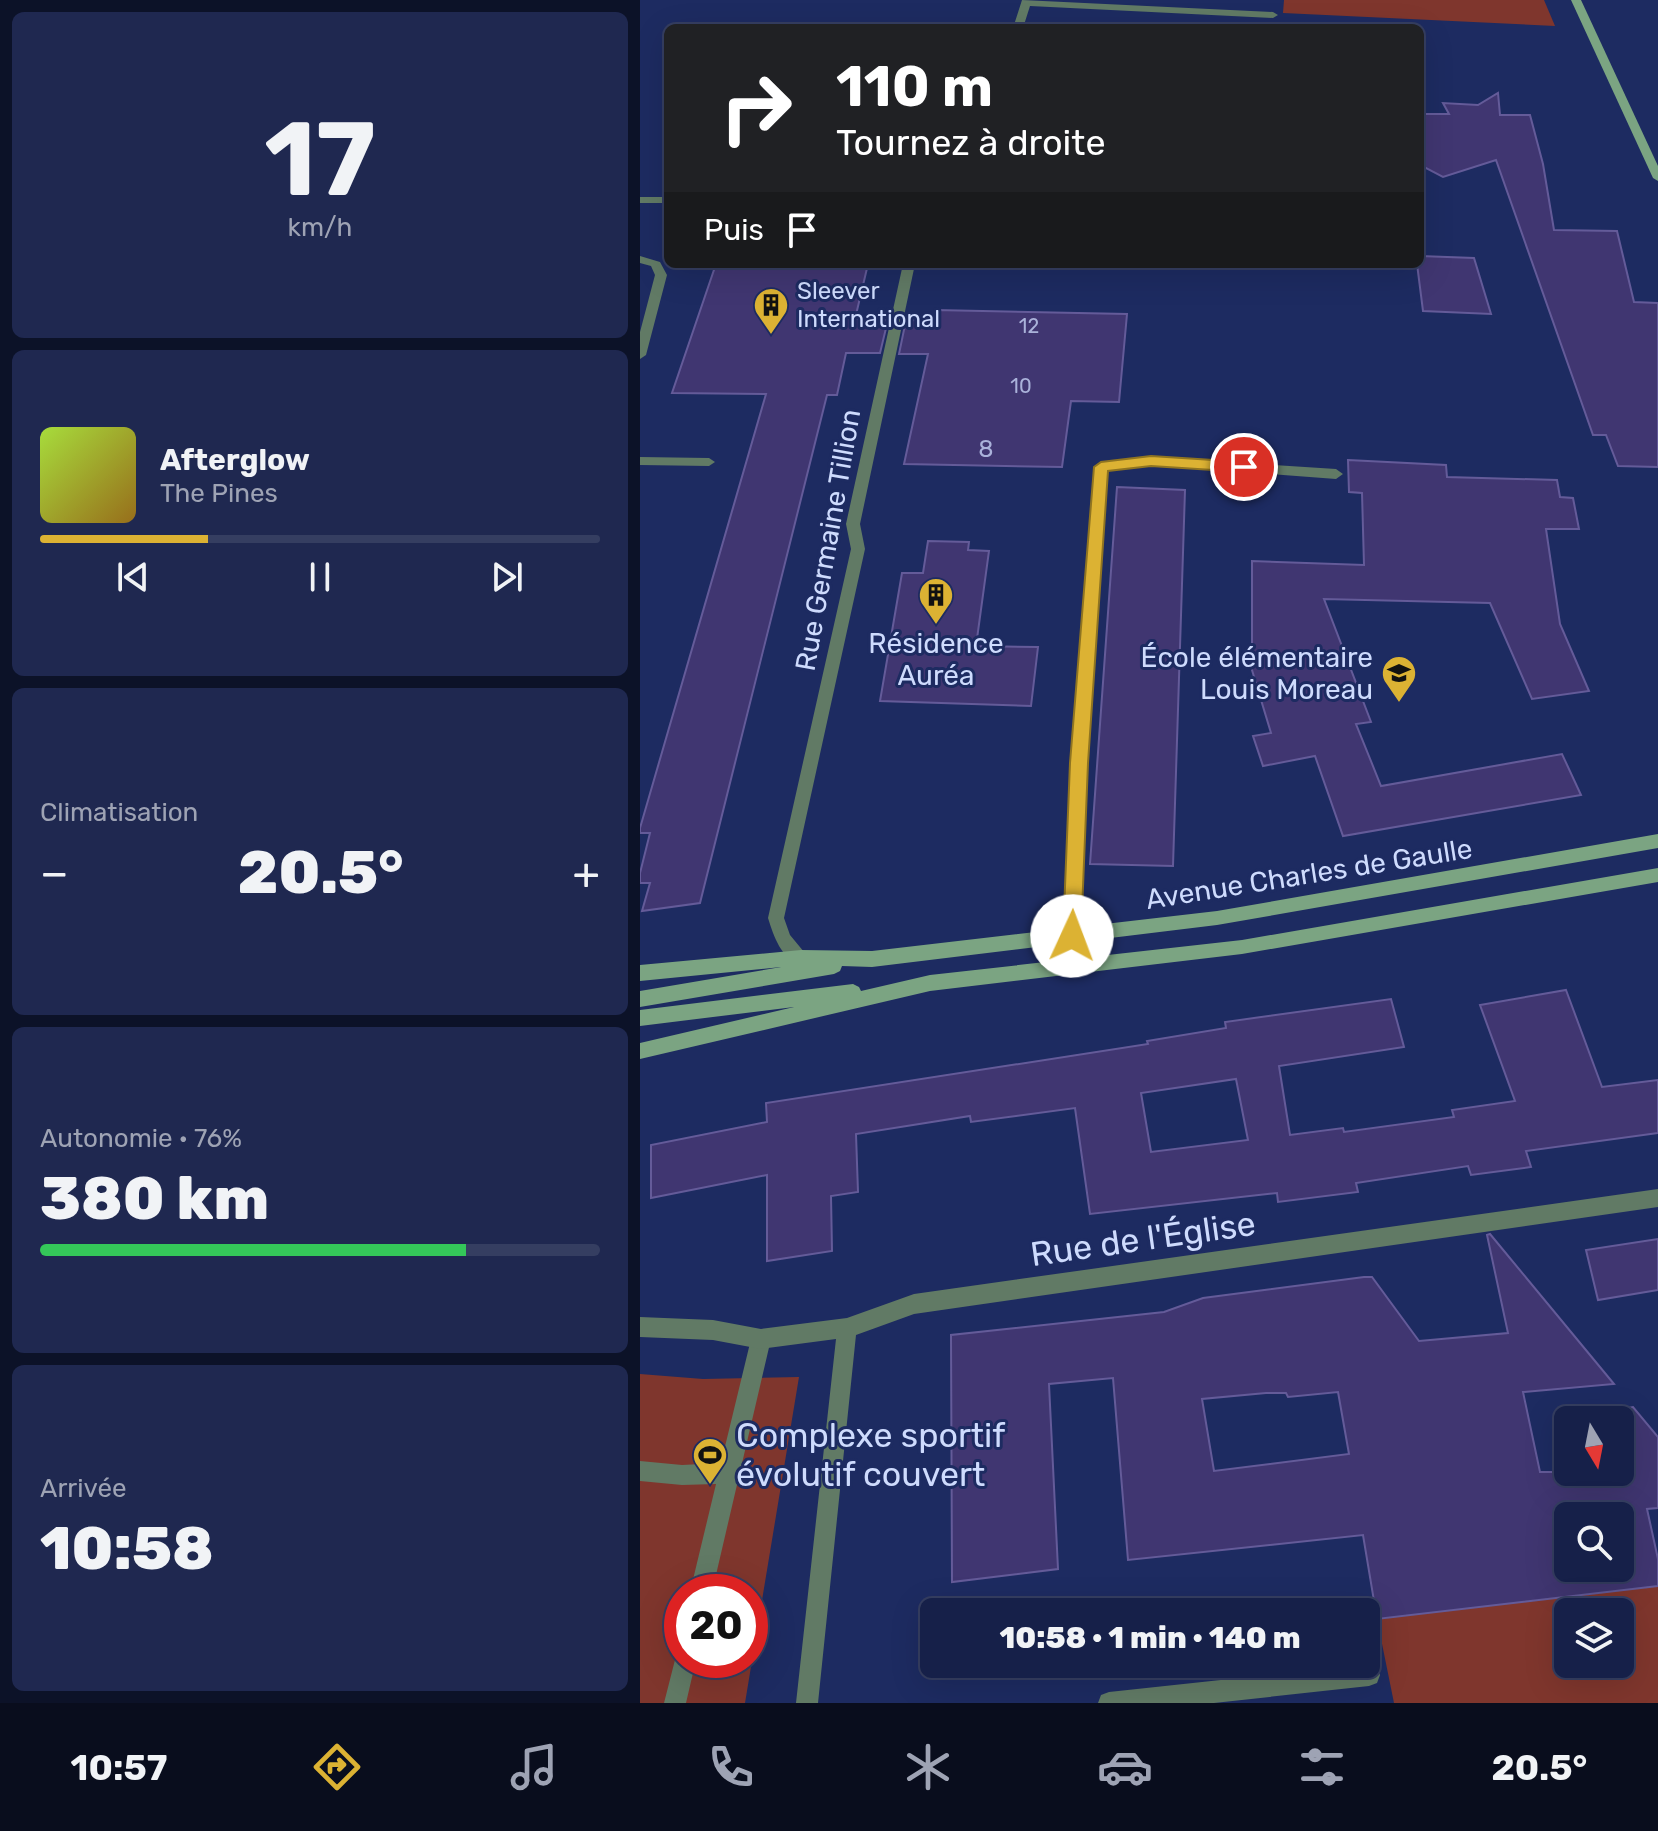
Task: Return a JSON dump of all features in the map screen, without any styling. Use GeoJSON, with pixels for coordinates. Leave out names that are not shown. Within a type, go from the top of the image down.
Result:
{"type":"FeatureCollection","features":[{"type":"Feature","properties":{"kind":"main road"},"geometry":{"type":"LineString","coordinates":[[1576,0],[1658,178]]}},
{"type":"Feature","properties":{"kind":"main road","name":"Avenue Charles de Gaulle"},"geometry":{"type":"LineString","coordinates":[[640,999],[872,959],[1217,918],[1658,841]]}},
{"type":"Feature","properties":{"kind":"main road","name":"Avenue Charles de Gaulle"},"geometry":{"type":"LineString","coordinates":[[640,1018],[1242,947],[1658,875]]}},
{"type":"Feature","properties":{"kind":"main road","name":"Avenue Charles de Gaulle"},"geometry":{"type":"LineString","coordinates":[[640,973],[801,958],[872,959]]}},
{"type":"Feature","properties":{"kind":"main road","name":"Avenue Charles de Gaulle"},"geometry":{"type":"LineString","coordinates":[[640,1051],[930,983]]}},
{"type":"Feature","properties":{"kind":"street"},"geometry":{"type":"LineString","coordinates":[[1019,24],[1026,1],[1273,15]]}},
{"type":"Feature","properties":{"kind":"street"},"geometry":{"type":"LineString","coordinates":[[640,200],[664,200]]}},
{"type":"Feature","properties":{"kind":"street"},"geometry":{"type":"LineString","coordinates":[[640,259],[656,264],[661,275],[640,355]]}},
{"type":"Feature","properties":{"kind":"street","name":"Rue Germaine Tillion"},"geometry":{"type":"LineString","coordinates":[[801,958],[783,939],[776,918],[858,549],[853,524],[908,268]]}},
{"type":"Feature","properties":{"kind":"street"},"geometry":{"type":"LineString","coordinates":[[640,461],[709,462]]}},
{"type":"Feature","properties":{"kind":"street"},"geometry":{"type":"LineString","coordinates":[[1072,936],[1079,763],[1101,467],[1151,461],[1336,474]]}},
{"type":"Feature","properties":{"kind":"street","name":"Rue de l'Église"},"geometry":{"type":"LineString","coordinates":[[640,1327],[713,1330],[761,1339],[847,1328],[914,1304],[1658,1198]]}},
{"type":"Feature","properties":{"kind":"street"},"geometry":{"type":"LineString","coordinates":[[807,1703],[847,1328]]}},
{"type":"Feature","properties":{"kind":"street"},"geometry":{"type":"LineString","coordinates":[[705,1574],[761,1339]]}},
{"type":"Feature","properties":{"kind":"street"},"geometry":{"type":"LineString","coordinates":[[640,1471],[682,1475],[728,1473]]}},
{"type":"Feature","properties":{"kind":"street"},"geometry":{"type":"LineString","coordinates":[[675,1703],[681,1678]]}},
{"type":"Feature","properties":{"kind":"street"},"geometry":{"type":"LineString","coordinates":[[1109,1703],[1341,1678]]}},
{"type":"Feature","properties":{"kind":"shaded area"},"geometry":{"type":"Polygon","coordinates":[[[1284,0],[1544,0],[1555,26],[1283,13],[1284,0]]]}},
{"type":"Feature","properties":{"kind":"shaded area","name":"Complexe sportif évolutif couvert"},"geometry":{"type":"Polygon","coordinates":[[[640,1374],[703,1379],[799,1377],[766,1574],[664,1574],[664,1678],[749,1678],[745,1703],[640,1703],[640,1374]]]}},
{"type":"Feature","properties":{"kind":"shaded area"},"geometry":{"type":"Polygon","coordinates":[[[1658,1586],[1658,1703],[1394,1703],[1380,1634],[1380,1619],[1554,1598],[1554,1678],[1634,1678],[1634,1598],[1556,1598],[1658,1586]]]}},
{"type":"Feature","properties":{"kind":"building"},"geometry":{"type":"Polygon","coordinates":[[[1498,93],[1500,115],[1530,115],[1543,164],[1554,230],[1617,231],[1634,302],[1658,303],[1658,467],[1618,466],[1606,435],[1593,435],[1496,160],[1443,177],[1424,167],[1424,114],[1449,114],[1443,103],[1478,105],[1498,93]]]}},
{"type":"Feature","properties":{"kind":"building"},"geometry":{"type":"Polygon","coordinates":[[[1424,256],[1474,258],[1491,314],[1423,311],[1418,268],[1424,268],[1424,256]]]}},
{"type":"Feature","properties":{"kind":"building"},"geometry":{"type":"Polygon","coordinates":[[[715,268],[867,268],[855,319],[888,320],[880,353],[846,353],[837,395],[827,395],[700,903],[642,911],[650,883],[640,883],[640,873],[650,833],[640,833],[640,828],[766,394],[672,393],[715,268]]]}},
{"type":"Feature","properties":{"kind":"building"},"geometry":{"type":"Polygon","coordinates":[[[935,310],[1127,314],[1119,402],[1071,401],[1062,467],[904,464],[928,354],[899,354],[906,320],[934,321],[935,310]]]}},
{"type":"Feature","properties":{"kind":"building"},"geometry":{"type":"Polygon","coordinates":[[[1348,460],[1446,465],[1447,477],[1557,480],[1560,497],[1573,498],[1579,529],[1546,529],[1560,624],[1589,691],[1532,699],[1490,603],[1324,599],[1371,722],[1356,724],[1381,786],[1562,754],[1581,795],[1343,836],[1315,756],[1263,766],[1253,736],[1271,733],[1252,670],[1252,561],[1364,565],[1362,493],[1349,492],[1348,460]]]}},
{"type":"Feature","properties":{"kind":"building"},"geometry":{"type":"Polygon","coordinates":[[[1117,487],[1185,490],[1173,866],[1090,864],[1117,487]]]}},
{"type":"Feature","properties":{"kind":"building","name":"Résidence Auréa"},"geometry":{"type":"Polygon","coordinates":[[[928,541],[969,542],[968,550],[989,551],[976,646],[1038,647],[1031,706],[880,701],[902,573],[923,573],[928,541]]]}},
{"type":"Feature","properties":{"kind":"building"},"geometry":{"type":"Polygon","coordinates":[[[1566,990],[1602,1087],[1658,1080],[1658,1133],[1526,1151],[1531,1167],[1471,1175],[1468,1166],[1356,1183],[1358,1192],[1278,1202],[1277,1193],[1090,1214],[1075,1108],[971,1122],[970,1116],[856,1134],[858,1192],[831,1196],[832,1251],[767,1261],[767,1175],[651,1198],[651,1145],[767,1122],[766,1103],[1148,1044],[1147,1041],[1226,1028],[1225,1022],[1391,999],[1404,1047],[1279,1066],[1290,1135],[1343,1128],[1344,1132],[1454,1117],[1452,1110],[1515,1101],[1480,1005],[1566,990]],[[1236,1079],[1141,1093],[1151,1152],[1248,1140],[1236,1079]]]}},
{"type":"Feature","properties":{"kind":"building"},"geometry":{"type":"Polygon","coordinates":[[[1490,1234],[1614,1384],[1523,1392],[1540,1472],[1554,1472],[1554,1486],[1634,1486],[1634,1408],[1658,1437],[1658,1508],[1647,1509],[1658,1559],[1658,1586],[1380,1619],[1380,1598],[1374,1598],[1363,1535],[1128,1560],[1113,1378],[1049,1384],[1058,1569],[952,1582],[951,1335],[1164,1312],[1203,1298],[1364,1277],[1372,1277],[1419,1341],[1508,1333],[1487,1235],[1490,1234]],[[1338,1392],[1288,1397],[1286,1393],[1266,1393],[1202,1399],[1214,1471],[1349,1454],[1338,1392]]]}},
{"type":"Feature","properties":{"kind":"building"},"geometry":{"type":"Polygon","coordinates":[[[1658,1239],[1658,1290],[1598,1300],[1586,1250],[1658,1239]]]}},
{"type":"Feature","properties":{"kind":"place","name":"Sleever International"},"geometry":{"type":"Point","coordinates":[771,336]}},
{"type":"Feature","properties":{"kind":"place","name":"Résidence Auréa"},"geometry":{"type":"Point","coordinates":[936,626]}},
{"type":"Feature","properties":{"kind":"place","name":"École élémentaire Louis Moreau"},"geometry":{"type":"Point","coordinates":[1399,704]}},
{"type":"Feature","properties":{"kind":"place","name":"Complexe sportif évolutif couvert"},"geometry":{"type":"Point","coordinates":[710,1486]}},
{"type":"Feature","properties":{"kind":"route"},"geometry":{"type":"LineString","coordinates":[[1072,936],[1079,763],[1101,467],[1151,461],[1244,467]]}}]}
